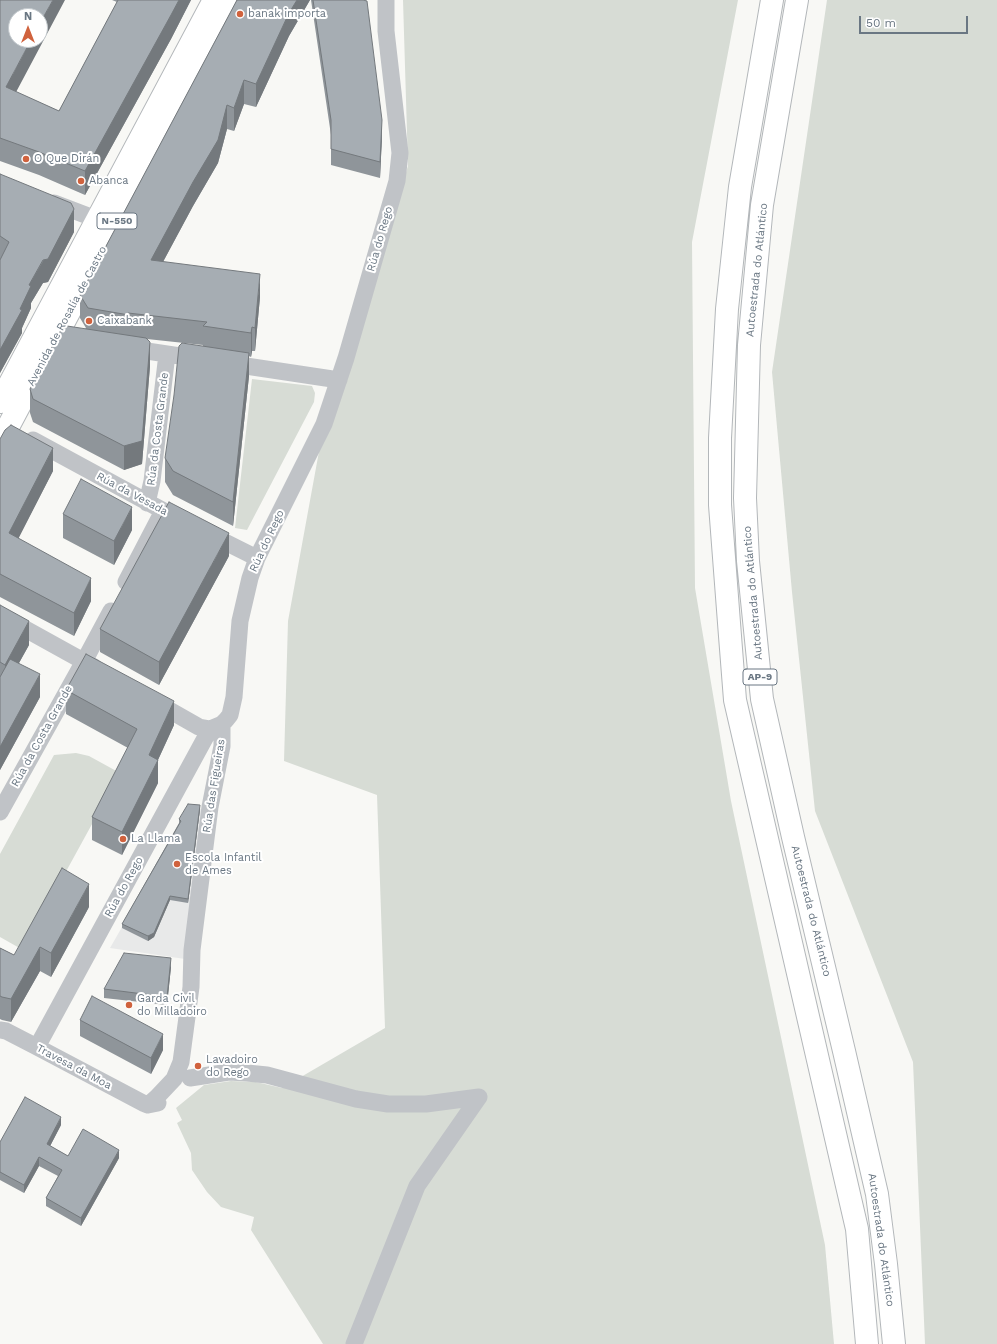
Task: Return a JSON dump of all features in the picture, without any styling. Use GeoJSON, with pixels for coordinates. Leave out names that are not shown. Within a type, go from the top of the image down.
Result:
{"type":"FeatureCollection","features":[{"type":"Feature","properties":{"kind":"highway","name":"Avenida de Rosalía de Castro"},"geometry":{"type":"LineString","coordinates":[[0,402],[214,0]]}},
{"type":"Feature","properties":{"kind":"highway","name":"Avenida de Rosalía de Castro"},"geometry":{"type":"LineString","coordinates":[[4,434],[64,338],[235,0]]}},
{"type":"Feature","properties":{"kind":"highway","name":"Autoestrada do Atlántico"},"geometry":{"type":"LineString","coordinates":[[772,0],[740,186],[727,309],[720,438],[720,505],[728,620],[735,700],[857,1229],[867,1344]]}},
{"type":"Feature","properties":{"kind":"highway","name":"Autoestrada do Atlántico"},"geometry":{"type":"LineString","coordinates":[[797,0],[762,205],[749,345],[745,498],[748,561],[762,699],[877,1194],[894,1344]]}},
{"type":"Feature","properties":{"kind":"street","name":"Rúa do Rego"},"geometry":{"type":"LineString","coordinates":[[37,1047],[216,727],[226,720],[232,707],[240,621],[250,578],[257,558],[324,424],[339,380],[395,188],[400,152],[386,31],[386,0]]}},
{"type":"Feature","properties":{"kind":"street"},"geometry":{"type":"LineString","coordinates":[[41,197],[96,220]]}},
{"type":"Feature","properties":{"kind":"street"},"geometry":{"type":"LineString","coordinates":[[115,346],[339,380]]}},
{"type":"Feature","properties":{"kind":"street","name":"Rúa da Costa Grande"},"geometry":{"type":"LineString","coordinates":[[148,503],[168,354]]}},
{"type":"Feature","properties":{"kind":"street","name":"Rúa da Vesada"},"geometry":{"type":"LineString","coordinates":[[4,434],[148,503],[257,558]]}},
{"type":"Feature","properties":{"kind":"street","name":"Rúa da Costa Grande"},"geometry":{"type":"LineString","coordinates":[[0,812],[84,662],[163,511]]}},
{"type":"Feature","properties":{"kind":"street"},"geometry":{"type":"LineString","coordinates":[[0,615],[107,675]]}},
{"type":"Feature","properties":{"kind":"street","name":"Rúa das Figueiras"},"geometry":{"type":"LineString","coordinates":[[139,693],[194,724],[216,727],[222,746],[209,814],[192,950],[191,987],[180,1062],[174,1079],[148,1104]]}},
{"type":"Feature","properties":{"kind":"street","name":"Travesa da Moa"},"geometry":{"type":"LineString","coordinates":[[0,1030],[6,1031],[140,1102],[148,1104]]}},
{"type":"Feature","properties":{"kind":"street"},"geometry":{"type":"LineString","coordinates":[[180,1062],[184,1072],[190,1078]]}},
{"type":"Feature","properties":{"kind":"street"},"geometry":{"type":"LineString","coordinates":[[148,1104],[154,1104],[163,1100],[190,1078],[229,1072],[247,1072],[267,1075],[356,1099],[388,1104],[426,1104],[479,1097],[417,1186],[354,1344]]}},
{"type":"Feature","properties":{"kind":"shaded area"},"geometry":{"type":"Polygon","coordinates":[[[403,0],[738,0],[692,242],[695,588],[731,801],[825,1245],[834,1344],[323,1344],[251,1230],[254,1217],[221,1207],[207,1192],[192,1170],[191,1153],[177,1123],[182,1120],[176,1108],[204,1085],[231,1081],[256,1082],[282,1088],[385,1028],[377,795],[284,761],[288,621],[324,424],[408,166],[403,0]]]}},
{"type":"Feature","properties":{"kind":"shaded area"},"geometry":{"type":"Polygon","coordinates":[[[827,0],[997,0],[997,1344],[925,1344],[913,1062],[815,811],[792,592],[772,372],[827,0]]]}},
{"type":"Feature","properties":{"kind":"shaded area"},"geometry":{"type":"Polygon","coordinates":[[[252,379],[312,386],[315,393],[314,402],[247,530],[235,528],[252,379]]]}},
{"type":"Feature","properties":{"kind":"shaded area"},"geometry":{"type":"Polygon","coordinates":[[[76,753],[89,756],[120,773],[23,950],[0,937],[0,854],[54,755],[76,753]]]}},
{"type":"Feature","properties":{"kind":"shaded area","name":"Escola Infantil de Ames"},"geometry":{"type":"Polygon","coordinates":[[[188,808],[204,809],[185,959],[110,948],[181,824],[179,823],[188,808]]]}},
{"type":"Feature","properties":{"kind":"building"},"geometry":{"type":"Polygon","coordinates":[[[0,0],[53,0],[48,9],[8,8],[8,48],[27,48],[6,87],[59,111],[118,0],[179,0],[85,171],[0,138],[0,0]]]}},
{"type":"Feature","properties":{"kind":"building"},"geometry":{"type":"Polygon","coordinates":[[[237,0],[297,0],[289,13],[256,84],[244,80],[234,108],[227,105],[218,140],[193,182],[151,260],[260,274],[255,328],[252,327],[251,333],[203,326],[207,322],[128,313],[129,315],[88,308],[80,295],[237,0]]]}},
{"type":"Feature","properties":{"kind":"building"},"geometry":{"type":"Polygon","coordinates":[[[313,0],[367,1],[382,120],[380,162],[331,149],[331,120],[313,0]]]}},
{"type":"Feature","properties":{"kind":"building"},"geometry":{"type":"Polygon","coordinates":[[[0,174],[71,203],[74,209],[48,259],[43,260],[29,285],[31,286],[20,309],[22,310],[0,350],[0,260],[9,242],[0,236],[0,174]]]}},
{"type":"Feature","properties":{"kind":"building"},"geometry":{"type":"Polygon","coordinates":[[[67,326],[146,338],[150,342],[142,441],[124,446],[33,399],[30,389],[62,328],[67,326]]]}},
{"type":"Feature","properties":{"kind":"building"},"geometry":{"type":"Polygon","coordinates":[[[182,343],[249,353],[233,502],[173,471],[165,458],[179,346],[182,343]]]}},
{"type":"Feature","properties":{"kind":"building"},"geometry":{"type":"Polygon","coordinates":[[[11,425],[53,448],[9,533],[91,578],[74,613],[0,574],[0,439],[5,430],[11,425]]]}},
{"type":"Feature","properties":{"kind":"building"},"geometry":{"type":"Polygon","coordinates":[[[81,479],[132,507],[114,541],[63,514],[81,479]]]}},
{"type":"Feature","properties":{"kind":"building"},"geometry":{"type":"Polygon","coordinates":[[[169,502],[229,533],[159,662],[100,629],[169,502]]]}},
{"type":"Feature","properties":{"kind":"building"},"geometry":{"type":"Polygon","coordinates":[[[0,605],[29,621],[5,665],[0,662],[0,605]]]}},
{"type":"Feature","properties":{"kind":"building"},"geometry":{"type":"Polygon","coordinates":[[[86,654],[174,701],[149,755],[158,760],[122,832],[92,817],[137,729],[66,690],[86,654]]]}},
{"type":"Feature","properties":{"kind":"building"},"geometry":{"type":"Polygon","coordinates":[[[10,659],[40,674],[0,747],[0,677],[10,659]]]}},
{"type":"Feature","properties":{"kind":"building"},"geometry":{"type":"Polygon","coordinates":[[[188,804],[200,805],[188,899],[170,896],[154,933],[148,936],[122,924],[181,821],[179,819],[188,804]]]}},
{"type":"Feature","properties":{"kind":"building"},"geometry":{"type":"Polygon","coordinates":[[[62,868],[89,884],[51,953],[40,947],[11,999],[2,997],[0,996],[0,948],[14,955],[62,868]]]}},
{"type":"Feature","properties":{"kind":"building"},"geometry":{"type":"Polygon","coordinates":[[[124,953],[171,958],[167,997],[104,989],[124,953]]]}},
{"type":"Feature","properties":{"kind":"building"},"geometry":{"type":"Polygon","coordinates":[[[92,996],[163,1034],[151,1058],[80,1020],[92,996]]]}},
{"type":"Feature","properties":{"kind":"building"},"geometry":{"type":"Polygon","coordinates":[[[25,1097],[61,1117],[47,1144],[68,1156],[83,1129],[119,1150],[81,1218],[46,1198],[62,1170],[39,1157],[24,1185],[0,1172],[0,1142],[25,1097]]]}},
{"type":"Feature","properties":{"kind":"place","name":"banak importa"},"geometry":{"type":"Point","coordinates":[240,14]}},
{"type":"Feature","properties":{"kind":"place","name":"O Que Dirán"},"geometry":{"type":"Point","coordinates":[26,159]}},
{"type":"Feature","properties":{"kind":"place","name":"Abanca"},"geometry":{"type":"Point","coordinates":[81,181]}},
{"type":"Feature","properties":{"kind":"place","name":"Caixabank"},"geometry":{"type":"Point","coordinates":[89,321]}},
{"type":"Feature","properties":{"kind":"place","name":"La Llama"},"geometry":{"type":"Point","coordinates":[123,839]}},
{"type":"Feature","properties":{"kind":"place","name":"Escola Infantil de Ames"},"geometry":{"type":"Point","coordinates":[177,864]}},
{"type":"Feature","properties":{"kind":"place","name":"Garda Civil do Milladoiro"},"geometry":{"type":"Point","coordinates":[129,1005]}},
{"type":"Feature","properties":{"kind":"place","name":"Lavadoiro do Rego"},"geometry":{"type":"Point","coordinates":[198,1066]}}]}
